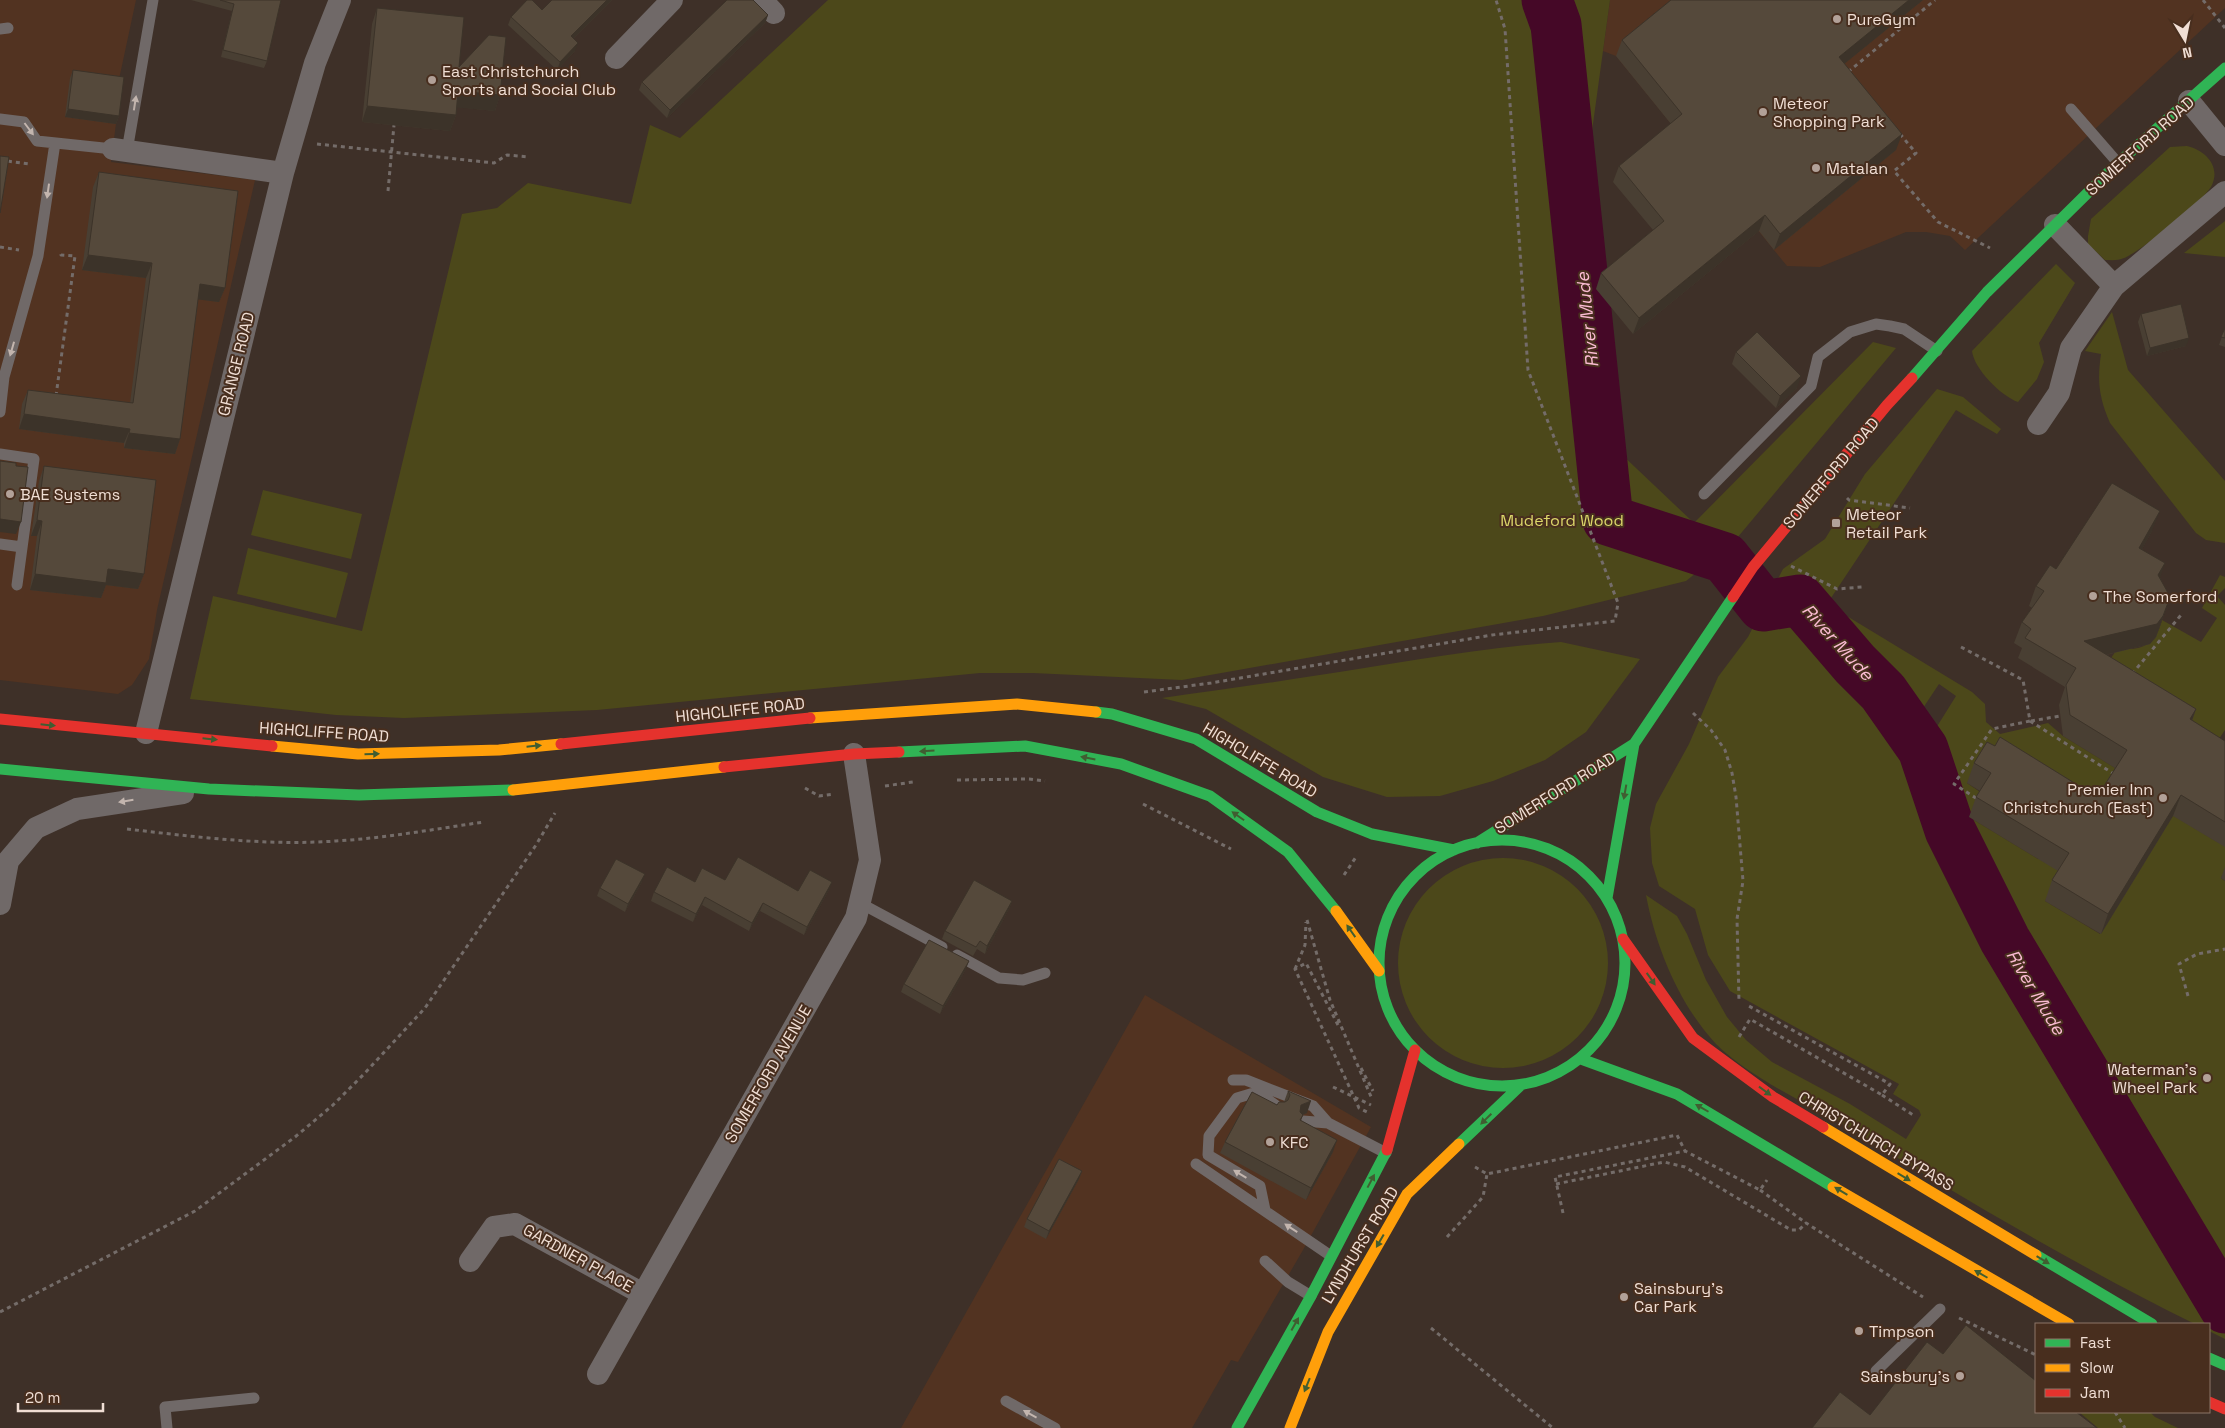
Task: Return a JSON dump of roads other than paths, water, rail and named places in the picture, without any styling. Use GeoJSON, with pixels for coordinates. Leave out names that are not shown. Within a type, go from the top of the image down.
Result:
{"type":"FeatureCollection","features":[{"type":"Feature","properties":{"kind":"main road","name":"SOMERFORD ROAD"},"geometry":{"type":"LineString","coordinates":[[1607,898],[1634,744],[1753,566],[1888,404],[1937,351],[1987,292],[2118,163],[2225,68]]}},
{"type":"Feature","properties":{"kind":"main road","name":"HIGHCLIFFE ROAD"},"geometry":{"type":"LineString","coordinates":[[0,719],[358,754],[499,750],[851,714],[1017,704],[1112,714],[1196,739],[1317,812],[1372,834],[1454,850]]}},
{"type":"Feature","properties":{"kind":"main road","name":"SOMERFORD ROAD"},"geometry":{"type":"LineString","coordinates":[[1476,843],[1634,744]]}},
{"type":"Feature","properties":{"kind":"main road"},"geometry":{"type":"LineString","coordinates":[[0,769],[209,789],[359,795],[504,792],[657,773],[854,754],[1025,746],[1121,764],[1210,796],[1288,852],[1328,900],[1379,971]]}},
{"type":"Feature","properties":{"kind":"main road"},"geometry":{"type":"LineString","coordinates":[[1514,841],[1550,850],[1582,869],[1607,898],[1617,918],[1624,939],[1626,972],[1619,1005],[1603,1035],[1580,1059],[1553,1076],[1521,1085],[1482,1085],[1446,1073],[1415,1050],[1396,1027],[1384,1000],[1379,971],[1383,933],[1397,898],[1422,869],[1454,850],[1476,843],[1514,841]]}},
{"type":"Feature","properties":{"kind":"main road","name":"CHRISTCHURCH BYPASS"},"geometry":{"type":"LineString","coordinates":[[1624,939],[1692,1038],[1773,1097],[2150,1323]]}},
{"type":"Feature","properties":{"kind":"main road","name":"LYNDHURST ROAD"},"geometry":{"type":"LineString","coordinates":[[1237,1428],[1311,1296],[1386,1153],[1415,1050]]}},
{"type":"Feature","properties":{"kind":"main road"},"geometry":{"type":"LineString","coordinates":[[1580,1059],[1677,1094],[1935,1248],[2067,1323]]}},
{"type":"Feature","properties":{"kind":"main road","name":"LYNDHURST ROAD"},"geometry":{"type":"LineString","coordinates":[[1290,1428],[1328,1332],[1407,1194],[1521,1085]]}},
{"type":"Feature","properties":{"kind":"main road"},"geometry":{"type":"LineString","coordinates":[[2210,1358],[2225,1365]]}},
{"type":"Feature","properties":{"kind":"main road"},"geometry":{"type":"LineString","coordinates":[[2210,1402],[2225,1409]]}},
{"type":"Feature","properties":{"kind":"street","name":"GRANGE ROAD"},"geometry":{"type":"LineString","coordinates":[[146,733],[283,173],[315,63],[340,0]]}},
{"type":"Feature","properties":{"kind":"street"},"geometry":{"type":"LineString","coordinates":[[616,58],[672,0]]}},
{"type":"Feature","properties":{"kind":"street"},"geometry":{"type":"LineString","coordinates":[[2189,101],[2225,145]]}},
{"type":"Feature","properties":{"kind":"street"},"geometry":{"type":"LineString","coordinates":[[120,150],[283,173]]}},
{"type":"Feature","properties":{"kind":"street"},"geometry":{"type":"LineString","coordinates":[[2038,424],[2059,393],[2071,348],[2114,286],[2225,192]]}},
{"type":"Feature","properties":{"kind":"street"},"geometry":{"type":"LineString","coordinates":[[2056,225],[2114,286]]}},
{"type":"Feature","properties":{"kind":"street","name":"SOMERFORD AVENUE"},"geometry":{"type":"LineString","coordinates":[[598,1374],[856,918],[870,860],[854,754]]}},
{"type":"Feature","properties":{"kind":"street"},"geometry":{"type":"LineString","coordinates":[[0,904],[4,851],[36,828],[77,809],[209,789]]}},
{"type":"Feature","properties":{"kind":"street","name":"GARDNER PLACE"},"geometry":{"type":"LineString","coordinates":[[470,1261],[494,1227],[515,1224],[643,1294]]}},
{"type":"Feature","properties":{"kind":"lane"},"geometry":{"type":"LineString","coordinates":[[0,119],[24,122],[37,141],[120,150],[154,0]]}},
{"type":"Feature","properties":{"kind":"lane"},"geometry":{"type":"LineString","coordinates":[[2071,109],[2118,163]]}},
{"type":"Feature","properties":{"kind":"lane"},"geometry":{"type":"LineString","coordinates":[[0,412],[4,377],[38,256],[55,143]]}},
{"type":"Feature","properties":{"kind":"lane"},"geometry":{"type":"LineString","coordinates":[[1704,494],[1811,386],[1818,357],[1850,332],[1876,324],[1904,329],[1937,351]]}},
{"type":"Feature","properties":{"kind":"lane"},"geometry":{"type":"LineString","coordinates":[[0,454],[34,459],[17,585]]}},
{"type":"Feature","properties":{"kind":"lane"},"geometry":{"type":"LineString","coordinates":[[0,544],[22,547]]}},
{"type":"Feature","properties":{"kind":"lane"},"geometry":{"type":"LineString","coordinates":[[860,903],[1000,978],[1023,980],[1045,973]]}},
{"type":"Feature","properties":{"kind":"lane"},"geometry":{"type":"LineString","coordinates":[[1233,1080],[1246,1080],[1313,1106],[1328,1123],[1386,1153]]}},
{"type":"Feature","properties":{"kind":"lane"},"geometry":{"type":"LineString","coordinates":[[1265,1210],[1260,1186],[1208,1155],[1209,1136],[1237,1098],[1257,1092],[1278,1107]]}},
{"type":"Feature","properties":{"kind":"lane"},"geometry":{"type":"LineString","coordinates":[[1302,1120],[1328,1123]]}},
{"type":"Feature","properties":{"kind":"lane"},"geometry":{"type":"LineString","coordinates":[[1196,1164],[1331,1256]]}},
{"type":"Feature","properties":{"kind":"lane"},"geometry":{"type":"LineString","coordinates":[[1265,1261],[1288,1282],[1311,1296]]}},
{"type":"Feature","properties":{"kind":"lane"},"geometry":{"type":"LineString","coordinates":[[1876,1371],[1940,1309]]}},
{"type":"Feature","properties":{"kind":"lane"},"geometry":{"type":"LineString","coordinates":[[167,1428],[165,1407],[254,1398]]}},
{"type":"Feature","properties":{"kind":"lane"},"geometry":{"type":"LineString","coordinates":[[1006,1401],[1055,1428]]}},
{"type":"Feature","properties":{"kind":"waterway","name":"River Mude"},"geometry":{"type":"LineString","coordinates":[[1547,0],[1556,25],[1608,520],[1725,558],[1763,606],[1800,600],[1855,664],[1883,692],[1923,749],[1950,830],[2005,940],[2225,1308]]}},
{"type":"Feature","properties":{"kind":"place","name":"PureGym"},"geometry":{"type":"Point","coordinates":[1837,19]}},
{"type":"Feature","properties":{"kind":"place","name":"East Christchurch Sports and Social Club"},"geometry":{"type":"Point","coordinates":[432,80]}},
{"type":"Feature","properties":{"kind":"place","name":"Meteor Shopping Park"},"geometry":{"type":"Point","coordinates":[1763,112]}},
{"type":"Feature","properties":{"kind":"place","name":"Matalan"},"geometry":{"type":"Point","coordinates":[1816,168]}},
{"type":"Feature","properties":{"kind":"place","name":"BAE Systems"},"geometry":{"type":"Point","coordinates":[10,494]}},
{"type":"Feature","properties":{"kind":"place","name":"Meteor Retail Park"},"geometry":{"type":"Point","coordinates":[1836,523]}},
{"type":"Feature","properties":{"kind":"place","name":"The Somerford"},"geometry":{"type":"Point","coordinates":[2093,596]}},
{"type":"Feature","properties":{"kind":"place","name":"Premier Inn Christchurch (East)"},"geometry":{"type":"Point","coordinates":[2163,798]}},
{"type":"Feature","properties":{"kind":"place","name":"Waterman’s Wheel Park"},"geometry":{"type":"Point","coordinates":[2207,1078]}},
{"type":"Feature","properties":{"kind":"place","name":"KFC"},"geometry":{"type":"Point","coordinates":[1270,1142]}},
{"type":"Feature","properties":{"kind":"place","name":"Sainsbury's Car Park"},"geometry":{"type":"Point","coordinates":[1624,1297]}},
{"type":"Feature","properties":{"kind":"place","name":"Timpson"},"geometry":{"type":"Point","coordinates":[1859,1331]}},
{"type":"Feature","properties":{"kind":"place","name":"Sainsbury's"},"geometry":{"type":"Point","coordinates":[1960,1376]}},
{"type":"Feature","properties":{"kind":"park label","name":"Mudeford Wood"},"geometry":{"type":"Point","coordinates":[1562,520]}}]}
